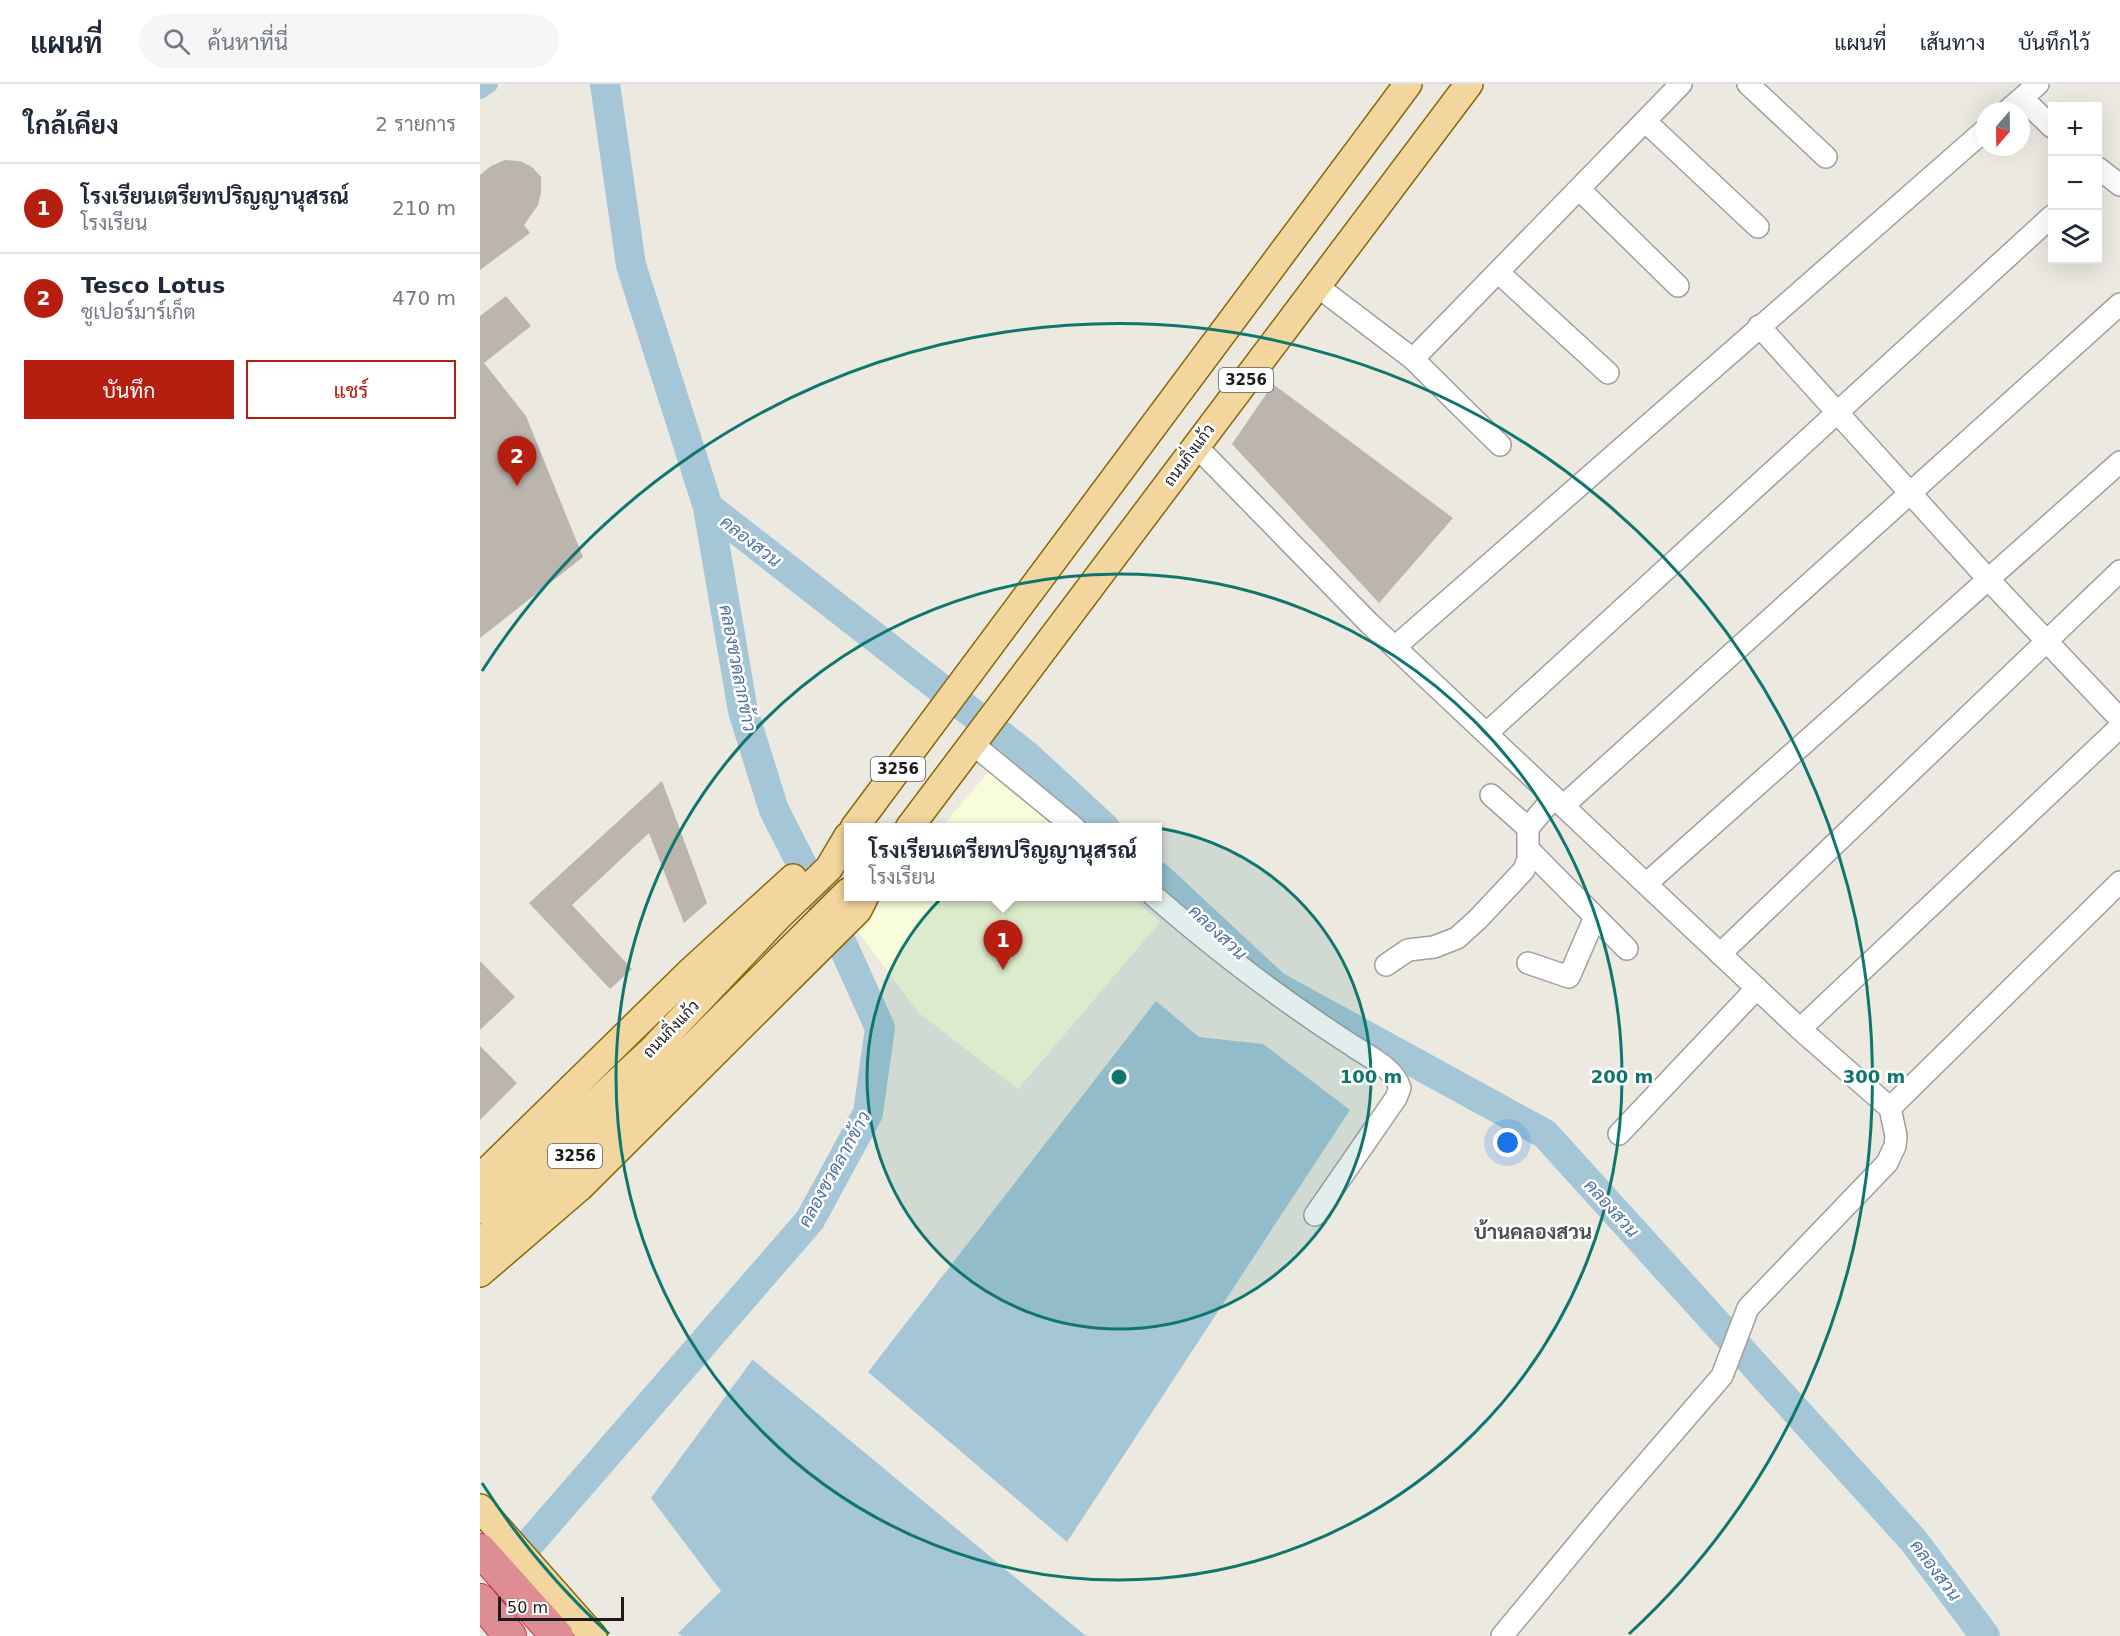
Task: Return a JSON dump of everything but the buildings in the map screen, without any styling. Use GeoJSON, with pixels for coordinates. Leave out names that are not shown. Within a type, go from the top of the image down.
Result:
{"type":"FeatureCollection","features":[{"type":"Feature","properties":{"kind":"highway"},"geometry":{"type":"LineString","coordinates":[[480,1550],[557,1636]]}},
{"type":"Feature","properties":{"kind":"highway"},"geometry":{"type":"LineString","coordinates":[[480,1600],[510,1636]]}},
{"type":"Feature","properties":{"kind":"main road","name":"3256"},"geometry":{"type":"LineString","coordinates":[[856,823],[1408,84]]}},
{"type":"Feature","properties":{"kind":"main road","name":"ถนนกิ่งแก้ว"},"geometry":{"type":"LineString","coordinates":[[913,823],[1469,84]]}},
{"type":"Feature","properties":{"kind":"main road"},"geometry":{"type":"LineString","coordinates":[[480,1178],[692,969],[774,907],[838,847]]}},
{"type":"Feature","properties":{"kind":"main road","name":"ถนนกิ่งแก้ว"},"geometry":{"type":"LineString","coordinates":[[480,1210],[660,1060],[804,948],[852,901]]}},
{"type":"Feature","properties":{"kind":"main road","name":"ถนนกิ่งแก้ว"},"geometry":{"type":"LineString","coordinates":[[480,1243],[660,1060],[774,907]]}},
{"type":"Feature","properties":{"kind":"main road"},"geometry":{"type":"LineString","coordinates":[[480,1273],[580,1187],[804,948]]}},
{"type":"Feature","properties":{"kind":"main road"},"geometry":{"type":"LineString","coordinates":[[480,1508],[593,1636]]}},
{"type":"Feature","properties":{"kind":"street"},"geometry":{"type":"LineString","coordinates":[[1413,359],[1681,84]]}},
{"type":"Feature","properties":{"kind":"street"},"geometry":{"type":"LineString","coordinates":[[1748,84],[1826,157]]}},
{"type":"Feature","properties":{"kind":"street"},"geometry":{"type":"LineString","coordinates":[[2017,102],[2038,84]]}},
{"type":"Feature","properties":{"kind":"street"},"geometry":{"type":"LineString","coordinates":[[2030,114],[2048,125]]}},
{"type":"Feature","properties":{"kind":"street"},"geometry":{"type":"LineString","coordinates":[[1645,121],[1758,227]]}},
{"type":"Feature","properties":{"kind":"street"},"geometry":{"type":"LineString","coordinates":[[1395,647],[1976,138]]}},
{"type":"Feature","properties":{"kind":"street"},"geometry":{"type":"LineString","coordinates":[[2102,174],[2120,185]]}},
{"type":"Feature","properties":{"kind":"street"},"geometry":{"type":"LineString","coordinates":[[1579,189],[1678,286]]}},
{"type":"Feature","properties":{"kind":"street"},"geometry":{"type":"LineString","coordinates":[[1486,734],[2048,220]]}},
{"type":"Feature","properties":{"kind":"street"},"geometry":{"type":"LineString","coordinates":[[1498,272],[1608,373]]}},
{"type":"Feature","properties":{"kind":"street"},"geometry":{"type":"LineString","coordinates":[[1317,286],[1413,359],[1500,445]]}},
{"type":"Feature","properties":{"kind":"street"},"geometry":{"type":"LineString","coordinates":[[1528,828],[1912,492],[2120,304]]}},
{"type":"Feature","properties":{"kind":"street"},"geometry":{"type":"LineString","coordinates":[[1759,326],[1912,492],[1988,579],[2120,718]]}},
{"type":"Feature","properties":{"kind":"street"},"geometry":{"type":"LineString","coordinates":[[1196,446],[1395,647],[1486,734],[1800,1029],[1890,1108],[1896,1136],[1895,1146],[1887,1163],[1748,1308],[1722,1376],[1502,1636]]}},
{"type":"Feature","properties":{"kind":"street"},"geometry":{"type":"LineString","coordinates":[[1646,884],[2120,462]]}},
{"type":"Feature","properties":{"kind":"street"},"geometry":{"type":"LineString","coordinates":[[1720,954],[2120,571]]}},
{"type":"Feature","properties":{"kind":"street"},"geometry":{"type":"LineString","coordinates":[[1800,1029],[2120,727]]}},
{"type":"Feature","properties":{"kind":"street"},"geometry":{"type":"LineString","coordinates":[[975,743],[1069,823]]}},
{"type":"Feature","properties":{"kind":"street"},"geometry":{"type":"LineString","coordinates":[[1386,964],[1408,950],[1434,947],[1457,938],[1524,870],[1528,859],[1528,828],[1491,795]]}},
{"type":"Feature","properties":{"kind":"street"},"geometry":{"type":"LineString","coordinates":[[1528,849],[1627,949]]}},
{"type":"Feature","properties":{"kind":"street"},"geometry":{"type":"LineString","coordinates":[[1890,1108],[2120,882]]}},
{"type":"Feature","properties":{"kind":"street"},"geometry":{"type":"LineString","coordinates":[[1159,901],[1258,980],[1380,1064],[1398,1082],[1400,1088],[1396,1098],[1315,1215]]}},
{"type":"Feature","properties":{"kind":"street"},"geometry":{"type":"LineString","coordinates":[[1527,963],[1569,977],[1595,917]]}},
{"type":"Feature","properties":{"kind":"street"},"geometry":{"type":"LineString","coordinates":[[1619,1134],[1757,988]]}},
{"type":"Feature","properties":{"kind":"shaded area"},"geometry":{"type":"Polygon","coordinates":[[[990,770],[1050,823],[945,823],[990,770]]]}},
{"type":"Feature","properties":{"kind":"shaded area"},"geometry":{"type":"Polygon","coordinates":[[[878,901],[1136,901],[1160,922],[1018,1089],[919,1013],[855,928],[878,901]]]}},
{"type":"Feature","properties":{"kind":"water"},"geometry":{"type":"Polygon","coordinates":[[[1156,1001],[1199,1037],[1263,1044],[1350,1110],[1067,1542],[868,1372],[1156,1001]]]}},
{"type":"Feature","properties":{"kind":"water"},"geometry":{"type":"Polygon","coordinates":[[[753,1359],[1086,1636],[682,1636],[678,1633],[721,1591],[651,1498],[753,1359]]]}},
{"type":"Feature","properties":{"kind":"waterway"},"geometry":{"type":"LineString","coordinates":[[480,90],[489,84]]}},
{"type":"Feature","properties":{"kind":"waterway","name":"คลองชวดลากข้าว"},"geometry":{"type":"LineString","coordinates":[[504,1573],[810,1220],[868,1113],[880,1028],[839,937],[774,810],[743,711],[708,507],[631,265],[605,84]]}},
{"type":"Feature","properties":{"kind":"waterway","name":"คลองสวน"},"geometry":{"type":"LineString","coordinates":[[708,507],[1026,755],[1100,823]]}},
{"type":"Feature","properties":{"kind":"waterway","name":"คลองสวน"},"geometry":{"type":"LineString","coordinates":[[1162,881],[1275,986],[1545,1134],[1913,1540],[1985,1636]]}},
{"type":"Feature","properties":{"kind":"place","name":"Tesco Lotus"},"geometry":{"type":"Point","coordinates":[517,486]}},
{"type":"Feature","properties":{"kind":"place","name":"โรงเรียนเตรียทปริญญานุสรณ์"},"geometry":{"type":"Point","coordinates":[1003,970]}},
{"type":"Feature","properties":{"kind":"district","name":"บ้านคลองสวน"},"geometry":{"type":"Point","coordinates":[1533,1232]}}]}
